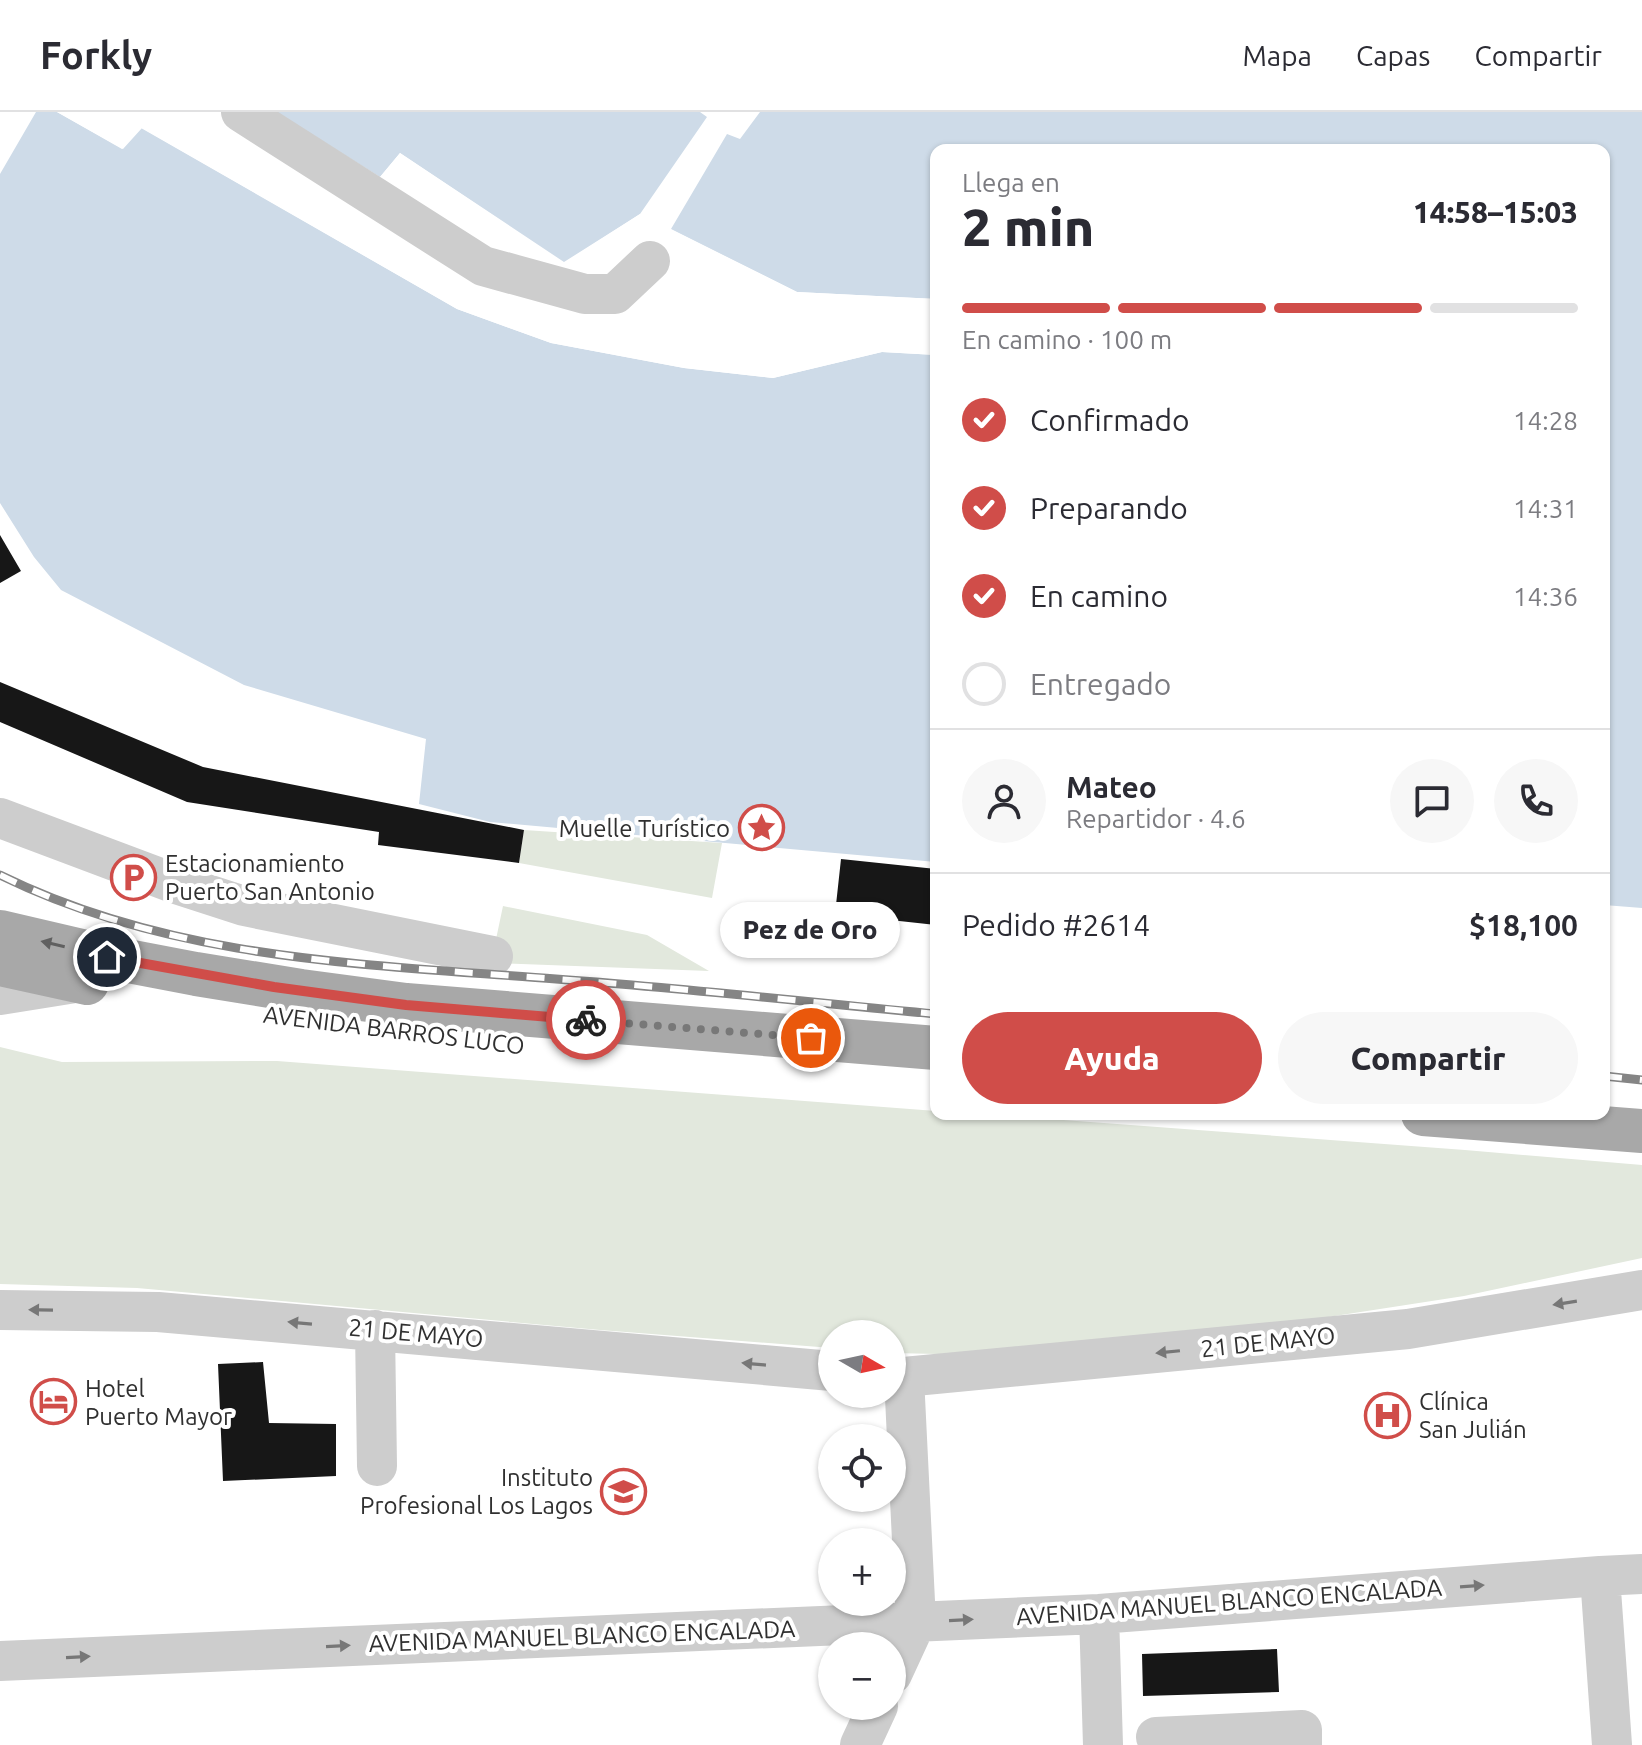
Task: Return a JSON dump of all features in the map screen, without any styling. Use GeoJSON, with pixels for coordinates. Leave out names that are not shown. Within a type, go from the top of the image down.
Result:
{"type":"FeatureCollection","features":[{"type":"Feature","properties":{"kind":"main road","name":"AVENIDA BARROS LUCO"},"geometry":{"type":"LineString","coordinates":[[0,932],[196,974],[406,1005],[930,1048]]}},
{"type":"Feature","properties":{"kind":"main road","name":"AVENIDA BARROS LUCO"},"geometry":{"type":"LineString","coordinates":[[0,964],[82,982],[319,1024],[438,1038],[930,1077]]}},
{"type":"Feature","properties":{"kind":"main road"},"geometry":{"type":"LineString","coordinates":[[1610,1102],[1642,1105]]}},
{"type":"Feature","properties":{"kind":"main road"},"geometry":{"type":"LineString","coordinates":[[1500,1120],[1642,1131]]}},
{"type":"Feature","properties":{"kind":"street"},"geometry":{"type":"LineString","coordinates":[[241,112],[483,266],[585,294],[615,294],[650,261]]}},
{"type":"Feature","properties":{"kind":"street"},"geometry":{"type":"LineString","coordinates":[[0,818],[244,906],[493,956]]}},
{"type":"Feature","properties":{"kind":"street"},"geometry":{"type":"LineString","coordinates":[[0,995],[82,982]]}},
{"type":"Feature","properties":{"kind":"street","name":"21 DE MAYO"},"geometry":{"type":"LineString","coordinates":[[906,1376],[1408,1329],[1642,1290]]}},
{"type":"Feature","properties":{"kind":"street","name":"21 DE MAYO"},"geometry":{"type":"LineString","coordinates":[[0,1310],[158,1312],[818,1370]]}},
{"type":"Feature","properties":{"kind":"street"},"geometry":{"type":"LineString","coordinates":[[375,1330],[377,1466]]}},
{"type":"Feature","properties":{"kind":"street"},"geometry":{"type":"LineString","coordinates":[[900,1408],[916,1622],[906,1644]]}},
{"type":"Feature","properties":{"kind":"street","name":"AVENIDA MANUEL BLANCO ENCALADA"},"geometry":{"type":"LineString","coordinates":[[0,1661],[1099,1614],[1642,1574]]}},
{"type":"Feature","properties":{"kind":"street"},"geometry":{"type":"LineString","coordinates":[[1600,1576],[1612,1745]]}},
{"type":"Feature","properties":{"kind":"street"},"geometry":{"type":"LineString","coordinates":[[1099,1614],[1103,1745]]}},
{"type":"Feature","properties":{"kind":"street"},"geometry":{"type":"LineString","coordinates":[[860,1745],[872,1720]]}},
{"type":"Feature","properties":{"kind":"street"},"geometry":{"type":"LineString","coordinates":[[1156,1737],[1302,1730],[1302,1745]]}},
{"type":"Feature","properties":{"kind":"shaded area"},"geometry":{"type":"Polygon","coordinates":[[[524,830],[722,843],[712,898],[519,863],[524,830]]]}},
{"type":"Feature","properties":{"kind":"shaded area"},"geometry":{"type":"Polygon","coordinates":[[[503,906],[647,935],[709,971],[491,963],[503,906]]]}},
{"type":"Feature","properties":{"kind":"shaded area"},"geometry":{"type":"Polygon","coordinates":[[[0,1047],[62,1062],[277,1061],[930,1111],[930,1120],[1062,1120],[1642,1165],[1642,1258],[1464,1296],[1116,1350],[983,1355],[906,1353],[906,1320],[818,1320],[818,1347],[137,1288],[0,1284],[0,1047]]]}},
{"type":"Feature","properties":{"kind":"water"},"geometry":{"type":"Polygon","coordinates":[[[36,112],[57,112],[122,149],[141,128],[457,309],[551,343],[684,368],[773,378],[882,352],[930,355],[930,861],[490,822],[419,804],[426,739],[244,685],[61,590],[34,557],[0,503],[0,174],[36,112]]]}},
{"type":"Feature","properties":{"kind":"water"},"geometry":{"type":"Polygon","coordinates":[[[276,112],[1642,112],[1642,908],[1610,905],[1610,144],[930,144],[930,299],[797,292],[640,214],[564,263],[400,153],[380,177],[276,112]]]}},
{"type":"Feature","properties":{"kind":"pier"},"geometry":{"type":"Polygon","coordinates":[[[57,112],[65,112],[122,144],[138,125],[143,124],[459,306],[552,339],[685,364],[773,374],[882,348],[930,351],[930,355],[882,352],[773,378],[684,368],[551,343],[457,309],[142,128],[123,149],[57,112]]]}},
{"type":"Feature","properties":{"kind":"pier"},"geometry":{"type":"Polygon","coordinates":[[[700,112],[760,112],[740,139],[727,134],[671,229],[797,292],[930,299],[930,303],[796,296],[640,218],[563,266],[401,158],[383,180],[380,177],[400,153],[564,262],[640,214],[707,117],[700,112]]]}},
{"type":"Feature","properties":{"kind":"building"},"geometry":{"type":"Polygon","coordinates":[[[0,535],[21,571],[0,583],[0,535]]]}},
{"type":"Feature","properties":{"kind":"building"},"geometry":{"type":"Polygon","coordinates":[[[0,682],[203,767],[524,830],[519,863],[378,845],[379,832],[187,802],[0,722],[0,682]]]}},
{"type":"Feature","properties":{"kind":"building"},"geometry":{"type":"Polygon","coordinates":[[[841,859],[930,868],[930,924],[835,914],[841,859]]]}},
{"type":"Feature","properties":{"kind":"building"},"geometry":{"type":"Polygon","coordinates":[[[263,1362],[269,1423],[336,1424],[336,1476],[223,1481],[218,1364],[263,1362]]]}},
{"type":"Feature","properties":{"kind":"building"},"geometry":{"type":"Polygon","coordinates":[[[1277,1649],[1279,1692],[1143,1696],[1142,1654],[1277,1649]]]}},
{"type":"Feature","properties":{"kind":"railway"},"geometry":{"type":"LineString","coordinates":[[0,875],[66,904],[134,925],[203,942],[272,954],[930,1013]]}},
{"type":"Feature","properties":{"kind":"railway"},"geometry":{"type":"LineString","coordinates":[[1610,1077],[1642,1080]]}},
{"type":"Feature","properties":{"kind":"way so far"},"geometry":{"type":"LineString","coordinates":[[586,1020],[811,1038]]}},
{"type":"Feature","properties":{"kind":"place","name":"Muelle Turístico"},"geometry":{"type":"Point","coordinates":[761,828]}},
{"type":"Feature","properties":{"kind":"place","name":"Estacionamiento Puerto San Antonio"},"geometry":{"type":"Point","coordinates":[134,877]}},
{"type":"Feature","properties":{"kind":"place","name":"Pez de Oro"},"geometry":{"type":"Point","coordinates":[811,1038]}},
{"type":"Feature","properties":{"kind":"place","name":"Hotel Puerto Mayor"},"geometry":{"type":"Point","coordinates":[54,1402]}},
{"type":"Feature","properties":{"kind":"place","name":"Clínica San Julián"},"geometry":{"type":"Point","coordinates":[1388,1415]}},
{"type":"Feature","properties":{"kind":"place","name":"Instituto Profesional Los Lagos"},"geometry":{"type":"Point","coordinates":[624,1491]}},
{"type":"Feature","properties":{"kind":"route"},"geometry":{"type":"LineString","coordinates":[[107,957],[274,987],[406,1005],[586,1020]]}}]}
